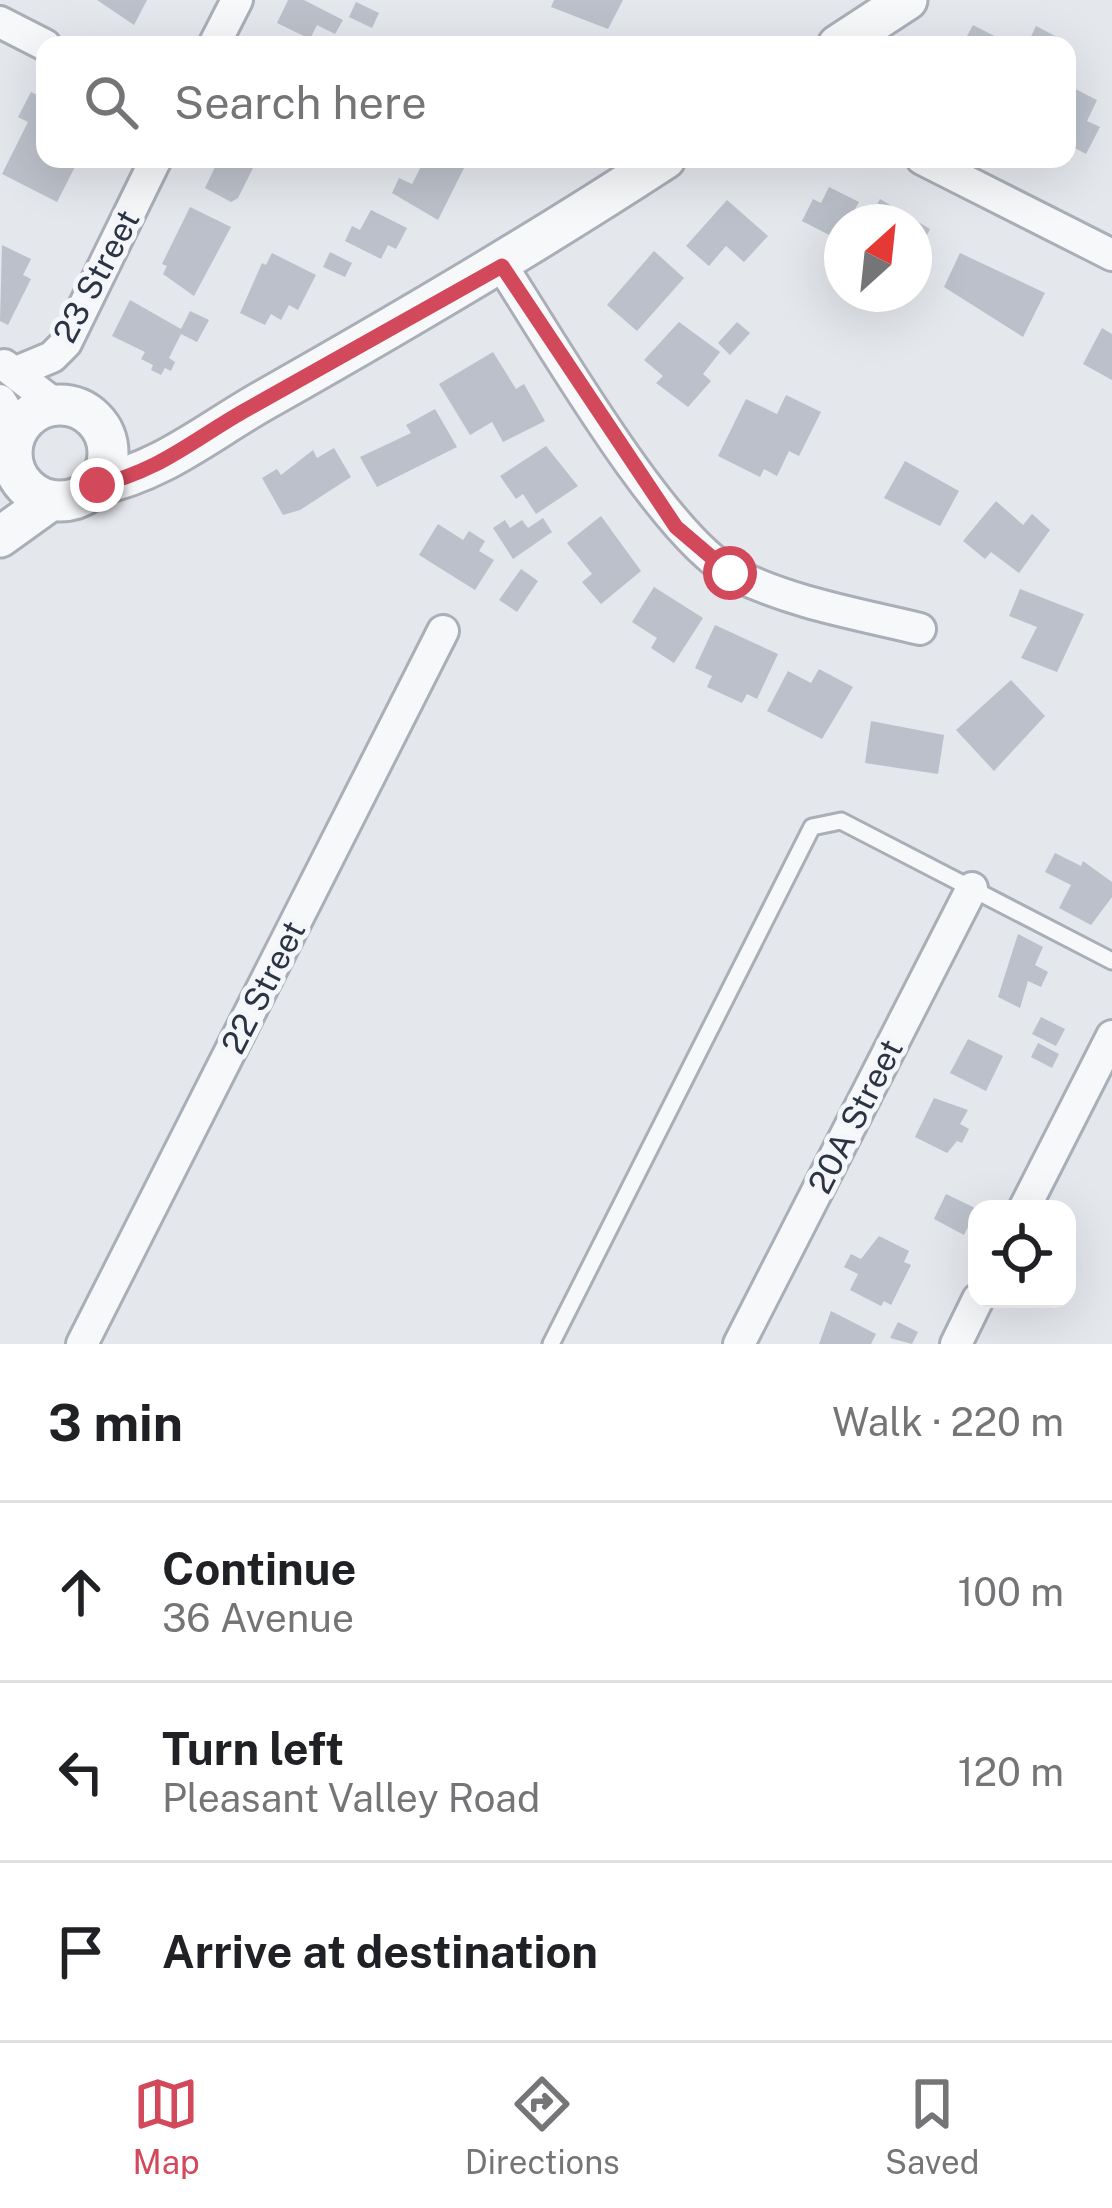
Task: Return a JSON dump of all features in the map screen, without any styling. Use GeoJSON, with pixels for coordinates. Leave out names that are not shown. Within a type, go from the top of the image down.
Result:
{"type":"FeatureCollection","features":[{"type":"Feature","properties":{"kind":"street"},"geometry":{"type":"LineString","coordinates":[[219,36],[237,0]]}},
{"type":"Feature","properties":{"kind":"street"},"geometry":{"type":"LineString","coordinates":[[852,36],[907,0]]}},
{"type":"Feature","properties":{"kind":"street"},"geometry":{"type":"LineString","coordinates":[[0,22],[36,40]]}},
{"type":"Feature","properties":{"kind":"street","name":"23 Street"},"geometry":{"type":"LineString","coordinates":[[8,368],[52,357],[75,325],[152,168]]}},
{"type":"Feature","properties":{"kind":"street"},"geometry":{"type":"LineString","coordinates":[[56,405],[28,417],[7,443],[24,486],[50,501],[76,500],[97,485],[130,478],[181,454],[225,422],[502,266],[651,168]]}},
{"type":"Feature","properties":{"kind":"street"},"geometry":{"type":"LineString","coordinates":[[940,168],[1112,255]]}},
{"type":"Feature","properties":{"kind":"street"},"geometry":{"type":"LineString","coordinates":[[502,266],[676,527],[730,573],[800,601],[920,629]]}},
{"type":"Feature","properties":{"kind":"street"},"geometry":{"type":"LineString","coordinates":[[8,368],[56,405],[84,411],[104,432],[137,443],[167,441],[225,422]]}},
{"type":"Feature","properties":{"kind":"street"},"geometry":{"type":"LineString","coordinates":[[97,485],[108,459],[104,432]]}},
{"type":"Feature","properties":{"kind":"street"},"geometry":{"type":"LineString","coordinates":[[0,537],[50,501]]}},
{"type":"Feature","properties":{"kind":"street","name":"22 Street"},"geometry":{"type":"LineString","coordinates":[[82,1344],[443,631]]}},
{"type":"Feature","properties":{"kind":"street","name":"20A Street"},"geometry":{"type":"LineString","coordinates":[[739,1344],[972,888]]}},
{"type":"Feature","properties":{"kind":"street"},"geometry":{"type":"LineString","coordinates":[[1029,1200],[1112,1036]]}},
{"type":"Feature","properties":{"kind":"street"},"geometry":{"type":"LineString","coordinates":[[956,1344],[974,1308]]}},
{"type":"Feature","properties":{"kind":"lane"},"geometry":{"type":"LineString","coordinates":[[551,1344],[812,827],[841,821],[1112,961]]}},
{"type":"Feature","properties":{"kind":"building"},"geometry":{"type":"Polygon","coordinates":[[[97,0],[147,0],[134,25],[97,0]]]}},
{"type":"Feature","properties":{"kind":"building"},"geometry":{"type":"Polygon","coordinates":[[[288,0],[304,0],[343,20],[335,34],[317,25],[312,36],[277,23],[288,0]]]}},
{"type":"Feature","properties":{"kind":"building"},"geometry":{"type":"Polygon","coordinates":[[[554,0],[623,0],[608,29],[551,7],[554,0]]]}},
{"type":"Feature","properties":{"kind":"building"},"geometry":{"type":"Polygon","coordinates":[[[356,2],[379,13],[372,28],[349,17],[356,2]]]}},
{"type":"Feature","properties":{"kind":"building"},"geometry":{"type":"Polygon","coordinates":[[[973,25],[994,36],[967,36],[973,25]]]}},
{"type":"Feature","properties":{"kind":"building"},"geometry":{"type":"Polygon","coordinates":[[[1036,26],[1055,36],[1031,36],[1036,26]]]}},
{"type":"Feature","properties":{"kind":"building"},"geometry":{"type":"Polygon","coordinates":[[[1076,90],[1097,100],[1087,121],[1100,127],[1086,154],[1076,149],[1076,90]]]}},
{"type":"Feature","properties":{"kind":"building"},"geometry":{"type":"Polygon","coordinates":[[[31,92],[36,94],[36,168],[74,168],[57,202],[2,174],[28,122],[18,117],[31,92]]]}},
{"type":"Feature","properties":{"kind":"building"},"geometry":{"type":"Polygon","coordinates":[[[215,168],[253,168],[238,198],[231,202],[205,188],[215,168]]]}},
{"type":"Feature","properties":{"kind":"building"},"geometry":{"type":"Polygon","coordinates":[[[420,168],[464,168],[438,220],[392,193],[399,178],[412,184],[420,168]]]}},
{"type":"Feature","properties":{"kind":"building"},"geometry":{"type":"Polygon","coordinates":[[[829,187],[859,202],[824,204],[824,232],[802,221],[813,199],[821,203],[829,187]]]}},
{"type":"Feature","properties":{"kind":"building"},"geometry":{"type":"Polygon","coordinates":[[[727,200],[768,236],[744,262],[726,246],[709,266],[686,246],[727,200]]]}},
{"type":"Feature","properties":{"kind":"building"},"geometry":{"type":"Polygon","coordinates":[[[190,207],[231,227],[194,296],[163,274],[167,266],[162,264],[190,207]]]}},
{"type":"Feature","properties":{"kind":"building"},"geometry":{"type":"Polygon","coordinates":[[[371,210],[407,228],[396,249],[388,245],[381,259],[345,241],[352,226],[360,230],[371,210]]]}},
{"type":"Feature","properties":{"kind":"building"},"geometry":{"type":"Polygon","coordinates":[[[2,245],[31,259],[23,275],[31,279],[8,325],[0,321],[2,245]]]}},
{"type":"Feature","properties":{"kind":"building"},"geometry":{"type":"Polygon","coordinates":[[[654,251],[684,278],[637,331],[607,305],[654,251]]]}},
{"type":"Feature","properties":{"kind":"building"},"geometry":{"type":"Polygon","coordinates":[[[330,252],[352,263],[345,277],[323,267],[330,252]]]}},
{"type":"Feature","properties":{"kind":"building"},"geometry":{"type":"Polygon","coordinates":[[[272,253],[316,275],[298,310],[289,305],[281,320],[271,314],[265,325],[240,313],[262,263],[266,265],[272,253]]]}},
{"type":"Feature","properties":{"kind":"building"},"geometry":{"type":"Polygon","coordinates":[[[960,253],[1045,293],[1023,337],[944,287],[960,253]]]}},
{"type":"Feature","properties":{"kind":"building"},"geometry":{"type":"Polygon","coordinates":[[[130,300],[181,329],[190,311],[209,320],[197,342],[181,334],[169,358],[175,362],[171,371],[165,368],[161,375],[151,370],[153,365],[141,359],[145,352],[112,336],[130,300]]]}},
{"type":"Feature","properties":{"kind":"building"},"geometry":{"type":"Polygon","coordinates":[[[679,322],[720,352],[703,374],[711,381],[688,407],[656,383],[663,376],[644,360],[679,322]]]}},
{"type":"Feature","properties":{"kind":"building"},"geometry":{"type":"Polygon","coordinates":[[[737,322],[750,333],[730,355],[718,343],[737,322]]]}},
{"type":"Feature","properties":{"kind":"building"},"geometry":{"type":"Polygon","coordinates":[[[1102,328],[1112,334],[1112,380],[1083,364],[1102,328]]]}},
{"type":"Feature","properties":{"kind":"building"},"geometry":{"type":"Polygon","coordinates":[[[493,352],[516,389],[524,384],[545,421],[503,442],[492,422],[470,435],[439,384],[493,352]]]}},
{"type":"Feature","properties":{"kind":"building"},"geometry":{"type":"Polygon","coordinates":[[[786,395],[821,412],[799,456],[789,451],[777,476],[764,469],[760,477],[718,456],[746,399],[777,414],[786,395]]]}},
{"type":"Feature","properties":{"kind":"building"},"geometry":{"type":"Polygon","coordinates":[[[435,409],[457,447],[377,487],[360,457],[411,433],[406,425],[435,409]]]}},
{"type":"Feature","properties":{"kind":"building"},"geometry":{"type":"Polygon","coordinates":[[[546,446],[578,486],[536,514],[523,494],[516,499],[500,476],[546,446]]]}},
{"type":"Feature","properties":{"kind":"building"},"geometry":{"type":"Polygon","coordinates":[[[334,448],[351,477],[300,510],[283,515],[262,478],[277,469],[281,475],[313,450],[317,458],[334,448]]]}},
{"type":"Feature","properties":{"kind":"building"},"geometry":{"type":"Polygon","coordinates":[[[905,461],[959,491],[940,526],[884,498],[905,461]]]}},
{"type":"Feature","properties":{"kind":"building"},"geometry":{"type":"Polygon","coordinates":[[[996,501],[1023,525],[1032,514],[1050,530],[1019,573],[991,552],[985,559],[963,541],[996,501]]]}},
{"type":"Feature","properties":{"kind":"building"},"geometry":{"type":"Polygon","coordinates":[[[601,516],[641,571],[601,604],[582,582],[592,574],[567,543],[601,516]]]}},
{"type":"Feature","properties":{"kind":"building"},"geometry":{"type":"Polygon","coordinates":[[[543,518],[552,532],[513,559],[493,528],[505,520],[510,528],[522,520],[528,528],[543,518]]]}},
{"type":"Feature","properties":{"kind":"building"},"geometry":{"type":"Polygon","coordinates":[[[438,524],[463,540],[469,531],[485,541],[479,551],[494,560],[475,590],[419,555],[438,524]]]}},
{"type":"Feature","properties":{"kind":"building"},"geometry":{"type":"Polygon","coordinates":[[[521,569],[538,581],[517,612],[499,600],[521,569]]]}},
{"type":"Feature","properties":{"kind":"building"},"geometry":{"type":"Polygon","coordinates":[[[654,587],[703,618],[674,663],[651,648],[657,638],[632,622],[654,587]]]}},
{"type":"Feature","properties":{"kind":"building"},"geometry":{"type":"Polygon","coordinates":[[[1020,589],[1084,614],[1057,672],[1021,658],[1037,627],[1009,616],[1020,589]]]}},
{"type":"Feature","properties":{"kind":"building"},"geometry":{"type":"Polygon","coordinates":[[[715,625],[778,654],[757,699],[747,694],[742,703],[707,687],[712,676],[695,668],[715,625]]]}},
{"type":"Feature","properties":{"kind":"building"},"geometry":{"type":"Polygon","coordinates":[[[819,669],[853,687],[822,739],[767,711],[788,671],[811,683],[819,669]]]}},
{"type":"Feature","properties":{"kind":"building"},"geometry":{"type":"Polygon","coordinates":[[[1011,680],[1045,716],[994,771],[956,730],[1011,680]]]}},
{"type":"Feature","properties":{"kind":"building"},"geometry":{"type":"Polygon","coordinates":[[[871,721],[944,735],[938,774],[865,763],[871,721]]]}},
{"type":"Feature","properties":{"kind":"building"},"geometry":{"type":"Polygon","coordinates":[[[1055,853],[1081,866],[1083,861],[1112,882],[1112,897],[1091,925],[1059,908],[1071,885],[1045,872],[1055,853]]]}},
{"type":"Feature","properties":{"kind":"building"},"geometry":{"type":"Polygon","coordinates":[[[1018,934],[1043,947],[1035,965],[1048,972],[1041,987],[1028,981],[1020,1008],[998,997],[1018,934]]]}},
{"type":"Feature","properties":{"kind":"building"},"geometry":{"type":"Polygon","coordinates":[[[1041,1017],[1065,1029],[1056,1046],[1032,1034],[1041,1017]]]}},
{"type":"Feature","properties":{"kind":"building"},"geometry":{"type":"Polygon","coordinates":[[[968,1039],[1003,1056],[986,1091],[950,1073],[968,1039]]]}},
{"type":"Feature","properties":{"kind":"building"},"geometry":{"type":"Polygon","coordinates":[[[1038,1043],[1059,1054],[1052,1068],[1031,1057],[1038,1043]]]}},
{"type":"Feature","properties":{"kind":"building"},"geometry":{"type":"Polygon","coordinates":[[[934,1098],[968,1110],[960,1124],[969,1129],[962,1143],[957,1141],[947,1153],[915,1137],[934,1098]]]}},
{"type":"Feature","properties":{"kind":"building"},"geometry":{"type":"Polygon","coordinates":[[[946,1194],[968,1205],[964,1235],[934,1219],[946,1194]]]}},
{"type":"Feature","properties":{"kind":"building"},"geometry":{"type":"Polygon","coordinates":[[[879,1236],[909,1251],[904,1262],[911,1265],[891,1305],[884,1301],[881,1306],[850,1290],[858,1274],[844,1267],[851,1254],[861,1259],[879,1236]]]}},
{"type":"Feature","properties":{"kind":"building"},"geometry":{"type":"Polygon","coordinates":[[[831,1311],[876,1334],[871,1344],[819,1344],[831,1311]]]}},
{"type":"Feature","properties":{"kind":"building"},"geometry":{"type":"Polygon","coordinates":[[[898,1322],[918,1332],[912,1344],[890,1338],[898,1322]]]}},
{"type":"Feature","properties":{"kind":"route"},"geometry":{"type":"LineString","coordinates":[[97,485],[130,478],[181,454],[225,422],[502,266],[676,527],[730,573]]}}]}
